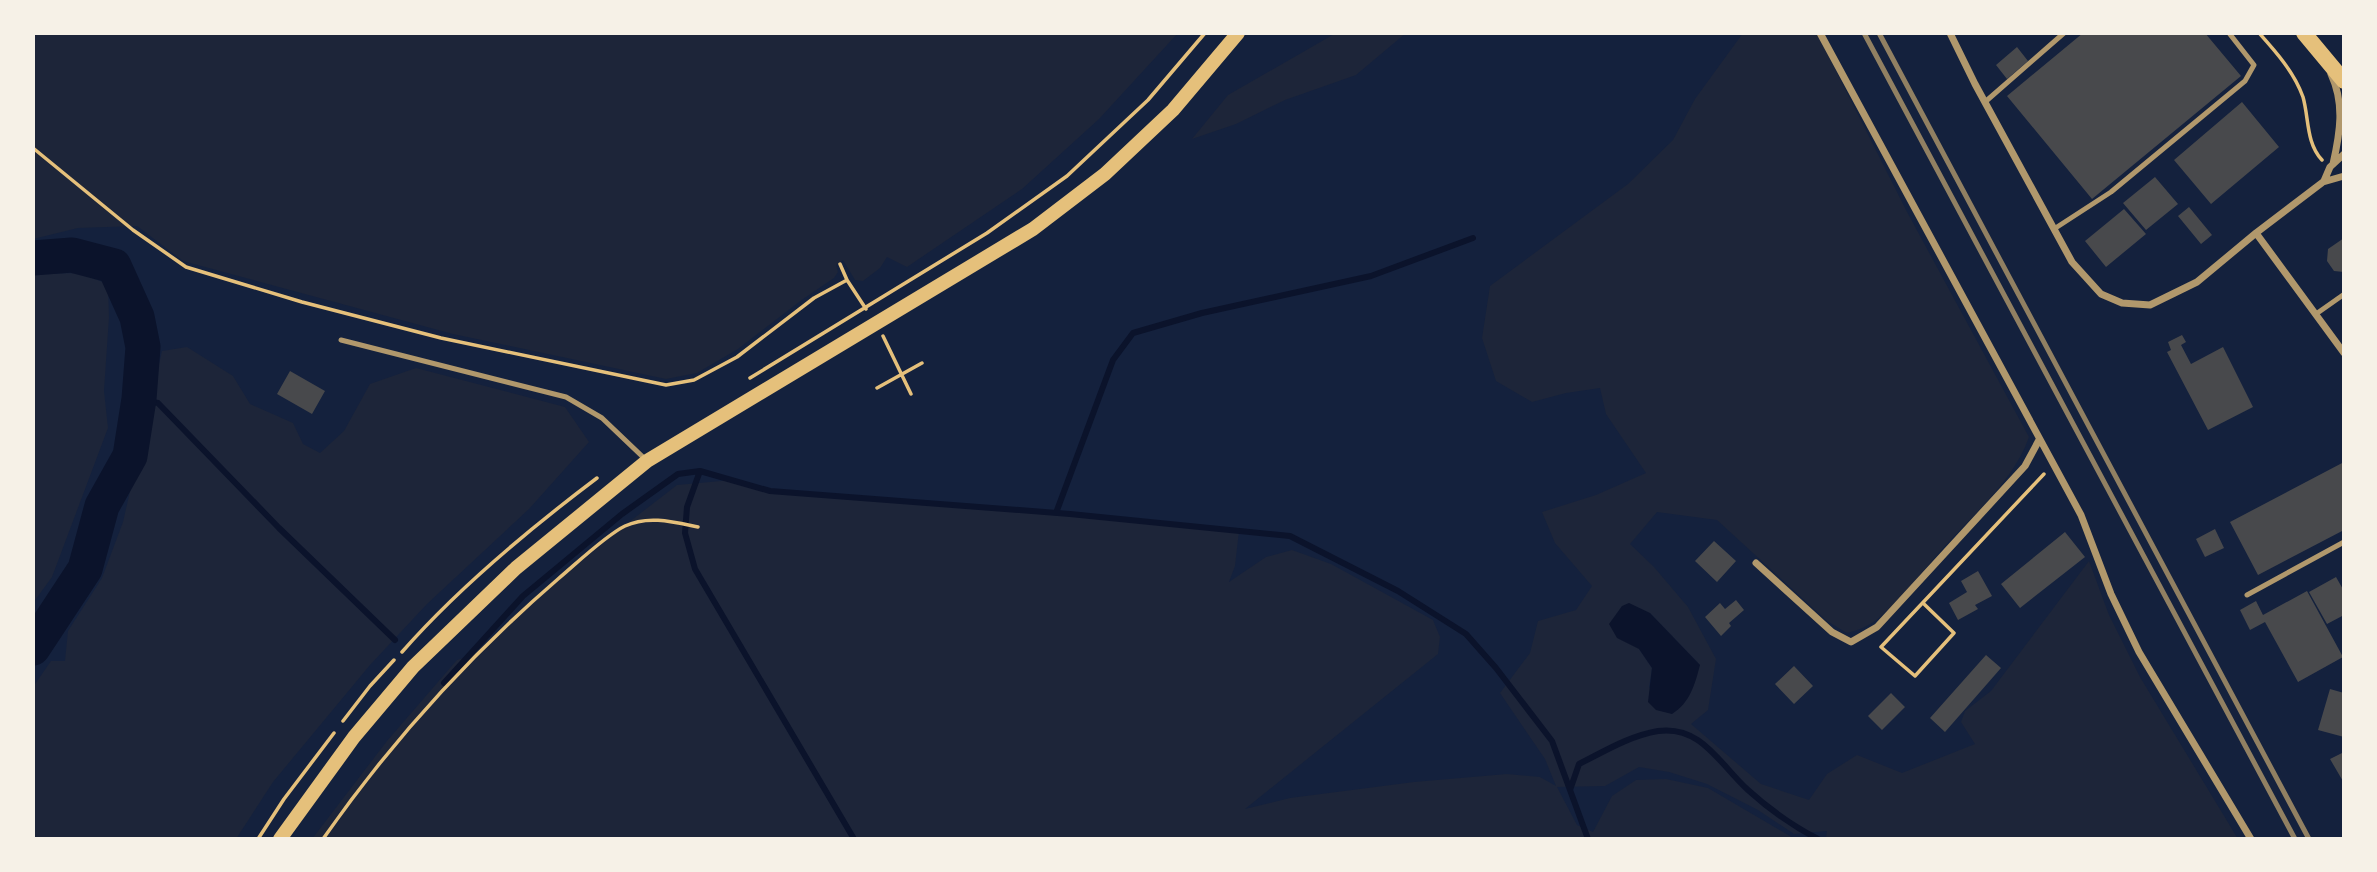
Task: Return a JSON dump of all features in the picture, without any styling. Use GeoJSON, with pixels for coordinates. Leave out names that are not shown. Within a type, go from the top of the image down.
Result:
{"type":"FeatureCollection","features":[{"type":"Feature","properties":{"kind":"main road"},"geometry":{"type":"LineString","coordinates":[[279,839],[354,737],[418,662],[516,568],[647,461],[1033,229],[1105,174],[1173,110],[1238,33]]}},
{"type":"Feature","properties":{"kind":"main road"},"geometry":{"type":"LineString","coordinates":[[2304,33],[2344,81]]}},
{"type":"Feature","properties":{"kind":"street"},"geometry":{"type":"LineString","coordinates":[[1820,33],[2081,515],[2111,594],[2139,652],[2251,839]]}},
{"type":"Feature","properties":{"kind":"street"},"geometry":{"type":"LineString","coordinates":[[1950,33],[2072,262],[2101,294],[2122,303],[2150,305],[2197,282],[2324,181],[2344,176]]}},
{"type":"Feature","properties":{"kind":"street"},"geometry":{"type":"LineString","coordinates":[[2322,54],[2335,83],[2341,108],[2339,140],[2324,181]]}},
{"type":"Feature","properties":{"kind":"street"},"geometry":{"type":"LineString","coordinates":[[2331,166],[2344,154]]}},
{"type":"Feature","properties":{"kind":"street"},"geometry":{"type":"LineString","coordinates":[[2256,233],[2344,354]]}},
{"type":"Feature","properties":{"kind":"street"},"geometry":{"type":"LineString","coordinates":[[1756,563],[1832,632],[1851,642],[1877,627],[1896,607],[2025,466],[2039,440]]}},
{"type":"Feature","properties":{"kind":"lane"},"geometry":{"type":"LineString","coordinates":[[1985,102],[2064,33]]}},
{"type":"Feature","properties":{"kind":"lane"},"geometry":{"type":"LineString","coordinates":[[2054,229],[2111,192],[2245,81],[2254,65],[2229,33]]}},
{"type":"Feature","properties":{"kind":"lane"},"geometry":{"type":"LineString","coordinates":[[2316,314],[2343,295]]}},
{"type":"Feature","properties":{"kind":"lane"},"geometry":{"type":"LineString","coordinates":[[341,340],[566,397],[602,418],[647,461]]}},
{"type":"Feature","properties":{"kind":"lane"},"geometry":{"type":"LineString","coordinates":[[2247,595],[2344,542]]}},
{"type":"Feature","properties":{"kind":"path"},"geometry":{"type":"LineString","coordinates":[[740,384],[987,233],[1067,176],[1148,100],[1205,33]]}},
{"type":"Feature","properties":{"kind":"path"},"geometry":{"type":"LineString","coordinates":[[2259,33],[2286,63],[2302,97],[2309,135],[2318,155],[2331,166]]}},
{"type":"Feature","properties":{"kind":"path"},"geometry":{"type":"LineString","coordinates":[[33,148],[180,265],[302,302],[441,338],[666,385],[694,380],[737,357],[814,298],[847,280]]}},
{"type":"Feature","properties":{"kind":"path"},"geometry":{"type":"LineString","coordinates":[[841,264],[847,280],[878,324],[911,394]]}},
{"type":"Feature","properties":{"kind":"path"},"geometry":{"type":"LineString","coordinates":[[877,388],[922,363]]}},
{"type":"Feature","properties":{"kind":"path"},"geometry":{"type":"LineString","coordinates":[[1924,604],[1954,634],[1915,676],[1881,647],[2053,465]]}},
{"type":"Feature","properties":{"kind":"path"},"geometry":{"type":"LineString","coordinates":[[399,656],[470,583],[544,518],[604,473]]}},
{"type":"Feature","properties":{"kind":"path"},"geometry":{"type":"LineString","coordinates":[[323,839],[358,789],[411,727],[522,611],[584,557],[624,526],[645,519],[698,527]]}},
{"type":"Feature","properties":{"kind":"shaded area"},"geometry":{"type":"Polygon","coordinates":[[[33,33],[1178,33],[1099,119],[1022,189],[907,267],[887,257],[880,268],[863,281],[855,280],[843,260],[836,265],[838,272],[834,278],[738,349],[697,373],[666,379],[453,334],[183,261],[137,226],[78,228],[33,239],[33,33]]]}},
{"type":"Feature","properties":{"kind":"shaded area"},"geometry":{"type":"Polygon","coordinates":[[[1336,33],[1406,33],[1356,75],[1285,100],[1236,124],[1192,139],[1228,95],[1336,33]]]}},
{"type":"Feature","properties":{"kind":"shaded area"},"geometry":{"type":"Polygon","coordinates":[[[1743,33],[1817,33],[1906,210],[2029,437],[2014,468],[2003,482],[1905,592],[1873,622],[1847,633],[1827,621],[1717,520],[1657,512],[1630,544],[1688,607],[1716,659],[1708,710],[1691,724],[1761,784],[1809,800],[1827,774],[1857,755],[1902,773],[1975,744],[1961,722],[1965,711],[1991,691],[2089,561],[2109,615],[2140,677],[2238,839],[1829,839],[1826,837],[1827,831],[1794,834],[1758,810],[1707,784],[1669,772],[1639,767],[1605,786],[1557,787],[1577,825],[1593,832],[1612,796],[1636,780],[1666,779],[1708,788],[1795,839],[312,839],[387,741],[457,660],[481,652],[521,611],[677,485],[732,480],[770,491],[1239,531],[1235,566],[1229,582],[1266,557],[1292,550],[1331,564],[1433,620],[1440,637],[1438,654],[1245,809],[1290,798],[1414,782],[1507,774],[1540,777],[1556,786],[1545,759],[1500,693],[1530,653],[1538,621],[1576,610],[1592,586],[1555,543],[1542,512],[1596,495],[1646,473],[1606,414],[1600,388],[1532,402],[1496,381],[1482,338],[1490,286],[1628,184],[1673,140],[1695,99],[1743,33]],[[1650,613],[1639,649],[1652,668],[1649,688],[1700,665],[1650,613]]]}},
{"type":"Feature","properties":{"kind":"shaded area"},"geometry":{"type":"Polygon","coordinates":[[[79,273],[108,284],[109,317],[104,391],[108,428],[52,577],[33,603],[33,274],[79,273]]]}},
{"type":"Feature","properties":{"kind":"shaded area"},"geometry":{"type":"Polygon","coordinates":[[[187,347],[233,376],[250,404],[293,423],[303,444],[320,453],[344,431],[370,384],[416,368],[565,407],[589,442],[529,509],[427,604],[370,665],[273,782],[236,839],[33,839],[33,687],[51,661],[65,661],[68,631],[102,578],[123,522],[162,351],[187,347]]]}},
{"type":"Feature","properties":{"kind":"shaded area"},"geometry":{"type":"Polygon","coordinates":[[[1629,603],[1650,613],[1700,665],[1687,699],[1672,714],[1656,710],[1648,702],[1652,668],[1639,649],[1617,638],[1609,624],[1622,606],[1629,603]]]}},
{"type":"Feature","properties":{"kind":"building"},"geometry":{"type":"Polygon","coordinates":[[[2083,33],[2205,33],[2241,76],[2092,199],[2007,96],[2083,33]]]}},
{"type":"Feature","properties":{"kind":"building"},"geometry":{"type":"Polygon","coordinates":[[[2017,47],[2028,61],[2007,79],[1996,65],[2017,47]]]}},
{"type":"Feature","properties":{"kind":"building"},"geometry":{"type":"Polygon","coordinates":[[[2242,102],[2279,147],[2211,204],[2174,160],[2242,102]]]}},
{"type":"Feature","properties":{"kind":"building"},"geometry":{"type":"Polygon","coordinates":[[[2155,177],[2178,204],[2146,230],[2123,203],[2155,177]]]}},
{"type":"Feature","properties":{"kind":"building"},"geometry":{"type":"Polygon","coordinates":[[[2189,207],[2212,235],[2201,244],[2178,216],[2189,207]]]}},
{"type":"Feature","properties":{"kind":"building"},"geometry":{"type":"Polygon","coordinates":[[[2124,209],[2146,234],[2106,267],[2085,241],[2124,209]]]}},
{"type":"Feature","properties":{"kind":"building"},"geometry":{"type":"Polygon","coordinates":[[[2344,238],[2344,272],[2334,271],[2327,261],[2328,249],[2344,238]]]}},
{"type":"Feature","properties":{"kind":"building"},"geometry":{"type":"Polygon","coordinates":[[[2182,335],[2186,342],[2181,345],[2191,364],[2223,347],[2253,407],[2208,430],[2167,352],[2171,350],[2168,342],[2182,335]]]}},
{"type":"Feature","properties":{"kind":"building"},"geometry":{"type":"Polygon","coordinates":[[[290,371],[325,391],[312,414],[277,394],[290,371]]]}},
{"type":"Feature","properties":{"kind":"building"},"geometry":{"type":"Polygon","coordinates":[[[2344,462],[2344,530],[2258,575],[2230,522],[2344,462]]]}},
{"type":"Feature","properties":{"kind":"building"},"geometry":{"type":"Polygon","coordinates":[[[2215,529],[2224,548],[2205,557],[2196,539],[2215,529]]]}},
{"type":"Feature","properties":{"kind":"building"},"geometry":{"type":"Polygon","coordinates":[[[2065,532],[2085,557],[2020,608],[2001,584],[2065,532]]]}},
{"type":"Feature","properties":{"kind":"building"},"geometry":{"type":"Polygon","coordinates":[[[1714,541],[1736,561],[1717,582],[1695,561],[1714,541]]]}},
{"type":"Feature","properties":{"kind":"building"},"geometry":{"type":"Polygon","coordinates":[[[1978,571],[1992,596],[1975,605],[1978,609],[1958,620],[1949,603],[1967,592],[1961,581],[1978,571]]]}},
{"type":"Feature","properties":{"kind":"building"},"geometry":{"type":"Polygon","coordinates":[[[2336,577],[2344,591],[2344,615],[2327,624],[2309,592],[2336,577]]]}},
{"type":"Feature","properties":{"kind":"building"},"geometry":{"type":"Polygon","coordinates":[[[2307,591],[2343,657],[2298,682],[2265,622],[2250,630],[2240,610],[2256,601],[2263,615],[2307,591]]]}},
{"type":"Feature","properties":{"kind":"building"},"geometry":{"type":"Polygon","coordinates":[[[1736,600],[1744,610],[1729,623],[1731,626],[1721,636],[1705,617],[1720,603],[1725,609],[1736,600]]]}},
{"type":"Feature","properties":{"kind":"building"},"geometry":{"type":"Polygon","coordinates":[[[1986,655],[2001,668],[1945,732],[1930,718],[1986,655]]]}},
{"type":"Feature","properties":{"kind":"building"},"geometry":{"type":"Polygon","coordinates":[[[1794,666],[1813,686],[1794,704],[1775,684],[1794,666]]]}},
{"type":"Feature","properties":{"kind":"building"},"geometry":{"type":"Polygon","coordinates":[[[2330,689],[2344,693],[2344,737],[2318,730],[2330,689]]]}},
{"type":"Feature","properties":{"kind":"building"},"geometry":{"type":"Polygon","coordinates":[[[1891,693],[1905,707],[1882,730],[1868,716],[1891,693]]]}},
{"type":"Feature","properties":{"kind":"building"},"geometry":{"type":"Polygon","coordinates":[[[2344,752],[2344,783],[2330,759],[2344,752]]]}},
{"type":"Feature","properties":{"kind":"waterway"},"geometry":{"type":"LineString","coordinates":[[1056,513],[1113,360],[1133,333],[1202,313],[1371,276],[1473,238]]}},
{"type":"Feature","properties":{"kind":"waterway"},"geometry":{"type":"LineString","coordinates":[[33,258],[72,255],[114,266],[137,317],[143,347],[139,399],[130,456],[102,506],[85,569],[33,648]]}},
{"type":"Feature","properties":{"kind":"waterway"},"geometry":{"type":"LineString","coordinates":[[139,399],[158,403],[279,528],[395,640]]}},
{"type":"Feature","properties":{"kind":"waterway"},"geometry":{"type":"LineString","coordinates":[[700,471],[687,507],[685,533],[695,569],[854,839]]}},
{"type":"Feature","properties":{"kind":"waterway"},"geometry":{"type":"LineString","coordinates":[[444,683],[523,596],[622,514],[678,474],[700,471],[770,491],[1070,514],[1290,536],[1398,591],[1466,634],[1552,741],[1588,839]]}},
{"type":"Feature","properties":{"kind":"waterway"},"geometry":{"type":"LineString","coordinates":[[1570,790],[1579,764],[1637,736],[1673,731],[1698,740],[1764,804],[1818,839]]}},
{"type":"Feature","properties":{"kind":"railway"},"geometry":{"type":"LineString","coordinates":[[1864,33],[2295,839]]}},
{"type":"Feature","properties":{"kind":"railway"},"geometry":{"type":"LineString","coordinates":[[1879,33],[2309,839]]}}]}
